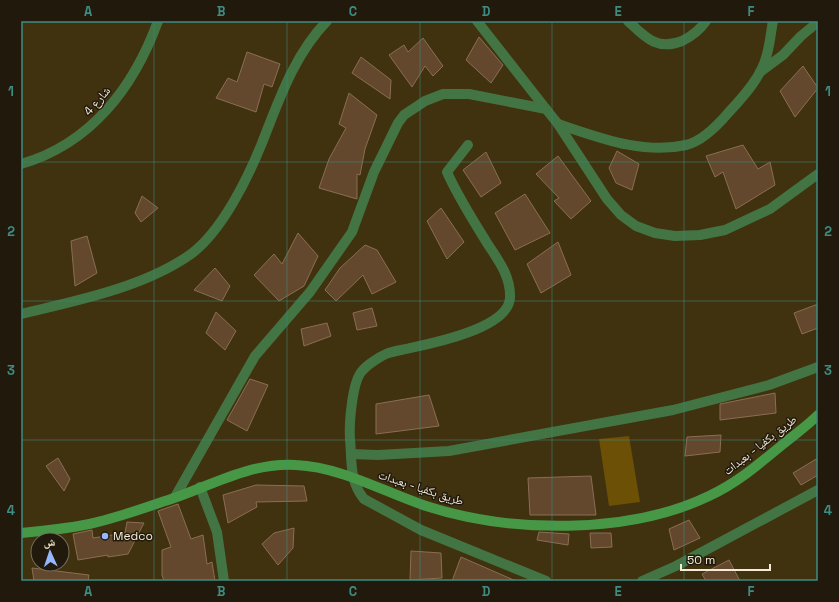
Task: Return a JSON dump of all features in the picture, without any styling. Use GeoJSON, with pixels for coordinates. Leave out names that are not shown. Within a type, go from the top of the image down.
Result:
{"type":"FeatureCollection","features":[{"type":"Feature","properties":{"kind":"main road","name":"طريق بكفيا - بعبدات"},"geometry":{"type":"LineString","coordinates":[[21,533],[86,525],[175,497],[257,468],[297,464],[352,478],[426,506],[496,522],[548,526],[611,522],[659,514],[709,497],[745,476],[818,416]]}},
{"type":"Feature","properties":{"kind":"street","name":"شارع 4"},"geometry":{"type":"LineString","coordinates":[[21,164],[55,150],[93,126],[113,104],[128,83],[158,21]]}},
{"type":"Feature","properties":{"kind":"street"},"geometry":{"type":"LineString","coordinates":[[21,314],[102,293],[161,271],[192,253],[214,230],[236,199],[260,148],[286,82],[303,52],[327,21]]}},
{"type":"Feature","properties":{"kind":"street"},"geometry":{"type":"LineString","coordinates":[[477,21],[558,124],[607,199],[621,216],[636,226],[655,233],[675,236],[700,235],[726,230],[770,209],[818,174]]}},
{"type":"Feature","properties":{"kind":"street"},"geometry":{"type":"LineString","coordinates":[[628,21],[651,40],[660,44],[669,45],[689,38],[696,33],[706,21]]}},
{"type":"Feature","properties":{"kind":"street"},"geometry":{"type":"LineString","coordinates":[[558,124],[617,144],[647,147],[686,145],[703,137],[721,122],[760,72],[767,56],[773,21]]}},
{"type":"Feature","properties":{"kind":"street"},"geometry":{"type":"LineString","coordinates":[[760,72],[783,55],[801,36],[818,22]]}},
{"type":"Feature","properties":{"kind":"street"},"geometry":{"type":"LineString","coordinates":[[175,497],[255,356],[310,292],[352,232],[377,166],[388,142],[404,115],[425,101],[443,94],[486,96],[546,109]]}},
{"type":"Feature","properties":{"kind":"street"},"geometry":{"type":"LineString","coordinates":[[468,145],[447,172],[462,202],[503,268],[510,290],[509,305],[502,314],[482,326],[439,342],[386,354],[361,372],[351,403],[350,429],[352,478],[358,492],[364,499],[421,530],[546,581]]}},
{"type":"Feature","properties":{"kind":"street"},"geometry":{"type":"LineString","coordinates":[[351,454],[378,456],[449,451],[666,412],[769,385],[818,368]]}},
{"type":"Feature","properties":{"kind":"street"},"geometry":{"type":"LineString","coordinates":[[200,487],[217,532],[224,581]]}},
{"type":"Feature","properties":{"kind":"street"},"geometry":{"type":"LineString","coordinates":[[642,581],[676,566],[818,490]]}},
{"type":"Feature","properties":{"kind":"shaded area"},"geometry":{"type":"Polygon","coordinates":[[[629,436],[640,502],[609,506],[599,439],[629,436]]]}},
{"type":"Feature","properties":{"kind":"building"},"geometry":{"type":"Polygon","coordinates":[[[479,37],[503,65],[491,83],[466,60],[479,37]]]}},
{"type":"Feature","properties":{"kind":"building"},"geometry":{"type":"Polygon","coordinates":[[[423,38],[443,66],[433,76],[425,66],[412,87],[389,55],[404,45],[408,52],[423,38]]]}},
{"type":"Feature","properties":{"kind":"building"},"geometry":{"type":"Polygon","coordinates":[[[247,52],[280,64],[272,87],[264,84],[256,112],[216,98],[228,78],[237,82],[247,52]]]}},
{"type":"Feature","properties":{"kind":"building"},"geometry":{"type":"Polygon","coordinates":[[[361,57],[391,80],[390,99],[352,73],[361,57]]]}},
{"type":"Feature","properties":{"kind":"building"},"geometry":{"type":"Polygon","coordinates":[[[803,66],[818,88],[795,117],[780,91],[803,66]]]}},
{"type":"Feature","properties":{"kind":"building"},"geometry":{"type":"Polygon","coordinates":[[[349,93],[377,115],[365,149],[360,175],[357,174],[357,199],[319,188],[329,159],[346,128],[339,124],[349,93]]]}},
{"type":"Feature","properties":{"kind":"building"},"geometry":{"type":"Polygon","coordinates":[[[743,145],[758,169],[770,162],[775,185],[736,209],[723,172],[715,177],[706,156],[743,145]]]}},
{"type":"Feature","properties":{"kind":"building"},"geometry":{"type":"Polygon","coordinates":[[[617,151],[639,164],[632,190],[616,183],[609,168],[617,151]]]}},
{"type":"Feature","properties":{"kind":"building"},"geometry":{"type":"Polygon","coordinates":[[[486,152],[501,183],[481,197],[463,170],[486,152]]]}},
{"type":"Feature","properties":{"kind":"building"},"geometry":{"type":"Polygon","coordinates":[[[558,156],[591,201],[571,219],[554,201],[559,198],[536,174],[558,156]]]}},
{"type":"Feature","properties":{"kind":"building"},"geometry":{"type":"Polygon","coordinates":[[[525,194],[550,233],[515,250],[495,213],[525,194]]]}},
{"type":"Feature","properties":{"kind":"building"},"geometry":{"type":"Polygon","coordinates":[[[142,196],[158,208],[141,222],[135,213],[142,196]]]}},
{"type":"Feature","properties":{"kind":"building"},"geometry":{"type":"Polygon","coordinates":[[[441,208],[464,242],[447,259],[427,221],[441,208]]]}},
{"type":"Feature","properties":{"kind":"building"},"geometry":{"type":"Polygon","coordinates":[[[298,233],[318,256],[304,286],[279,301],[254,275],[274,254],[282,264],[298,233]]]}},
{"type":"Feature","properties":{"kind":"building"},"geometry":{"type":"Polygon","coordinates":[[[87,236],[97,273],[75,286],[71,241],[87,236]]]}},
{"type":"Feature","properties":{"kind":"building"},"geometry":{"type":"Polygon","coordinates":[[[558,242],[571,275],[541,293],[527,264],[558,242]]]}},
{"type":"Feature","properties":{"kind":"building"},"geometry":{"type":"Polygon","coordinates":[[[365,245],[377,250],[396,282],[372,294],[363,275],[336,301],[325,290],[340,268],[365,245]]]}},
{"type":"Feature","properties":{"kind":"building"},"geometry":{"type":"Polygon","coordinates":[[[215,268],[230,286],[222,301],[194,290],[215,268]]]}},
{"type":"Feature","properties":{"kind":"building"},"geometry":{"type":"Polygon","coordinates":[[[818,304],[818,328],[802,334],[794,313],[818,304]]]}},
{"type":"Feature","properties":{"kind":"building"},"geometry":{"type":"Polygon","coordinates":[[[372,308],[377,326],[357,330],[353,313],[372,308]]]}},
{"type":"Feature","properties":{"kind":"building"},"geometry":{"type":"Polygon","coordinates":[[[216,312],[236,331],[225,350],[206,333],[216,312]]]}},
{"type":"Feature","properties":{"kind":"building"},"geometry":{"type":"Polygon","coordinates":[[[327,323],[331,336],[304,346],[301,329],[327,323]]]}},
{"type":"Feature","properties":{"kind":"building"},"geometry":{"type":"Polygon","coordinates":[[[250,379],[268,385],[247,431],[227,420],[250,379]]]}},
{"type":"Feature","properties":{"kind":"building"},"geometry":{"type":"Polygon","coordinates":[[[775,393],[776,413],[720,420],[720,404],[775,393]]]}},
{"type":"Feature","properties":{"kind":"building"},"geometry":{"type":"Polygon","coordinates":[[[429,395],[439,426],[376,434],[376,404],[429,395]]]}},
{"type":"Feature","properties":{"kind":"building"},"geometry":{"type":"Polygon","coordinates":[[[721,435],[720,452],[685,456],[687,437],[721,435]]]}},
{"type":"Feature","properties":{"kind":"building"},"geometry":{"type":"Polygon","coordinates":[[[58,458],[70,479],[64,491],[46,466],[58,458]]]}},
{"type":"Feature","properties":{"kind":"building"},"geometry":{"type":"Polygon","coordinates":[[[818,458],[818,475],[801,485],[793,473],[818,458]]]}},
{"type":"Feature","properties":{"kind":"building"},"geometry":{"type":"Polygon","coordinates":[[[591,476],[596,515],[530,515],[528,478],[591,476]]]}},
{"type":"Feature","properties":{"kind":"building"},"geometry":{"type":"Polygon","coordinates":[[[256,485],[304,486],[307,501],[256,502],[257,507],[228,523],[223,495],[256,485]]]}},
{"type":"Feature","properties":{"kind":"building"},"geometry":{"type":"Polygon","coordinates":[[[178,504],[191,539],[203,535],[207,564],[212,562],[215,581],[164,581],[162,575],[162,550],[171,547],[158,511],[178,504]]]}},
{"type":"Feature","properties":{"kind":"building"},"geometry":{"type":"Polygon","coordinates":[[[689,520],[700,538],[674,550],[669,529],[689,520]]]}},
{"type":"Feature","properties":{"kind":"building"},"geometry":{"type":"Polygon","coordinates":[[[127,522],[144,523],[128,554],[108,557],[108,555],[78,560],[73,534],[92,530],[93,538],[125,533],[127,522]]]}},
{"type":"Feature","properties":{"kind":"building"},"geometry":{"type":"Polygon","coordinates":[[[294,528],[293,548],[278,565],[262,544],[274,533],[294,528]]]}},
{"type":"Feature","properties":{"kind":"building"},"geometry":{"type":"Polygon","coordinates":[[[539,532],[569,534],[568,545],[537,540],[539,532]]]}},
{"type":"Feature","properties":{"kind":"building"},"geometry":{"type":"Polygon","coordinates":[[[590,533],[611,533],[612,547],[591,548],[590,533]]]}},
{"type":"Feature","properties":{"kind":"building"},"geometry":{"type":"Polygon","coordinates":[[[411,551],[441,553],[442,578],[410,580],[411,551]]]}},
{"type":"Feature","properties":{"kind":"building"},"geometry":{"type":"Polygon","coordinates":[[[461,557],[516,581],[452,581],[461,557]]]}},
{"type":"Feature","properties":{"kind":"building"},"geometry":{"type":"Polygon","coordinates":[[[729,560],[740,581],[706,581],[702,574],[729,560]]]}},
{"type":"Feature","properties":{"kind":"building"},"geometry":{"type":"Polygon","coordinates":[[[33,572],[65,572],[89,575],[88,581],[34,581],[33,572]]]}},
{"type":"Feature","properties":{"kind":"place","name":"Medco"},"geometry":{"type":"Point","coordinates":[105,536]}}]}
